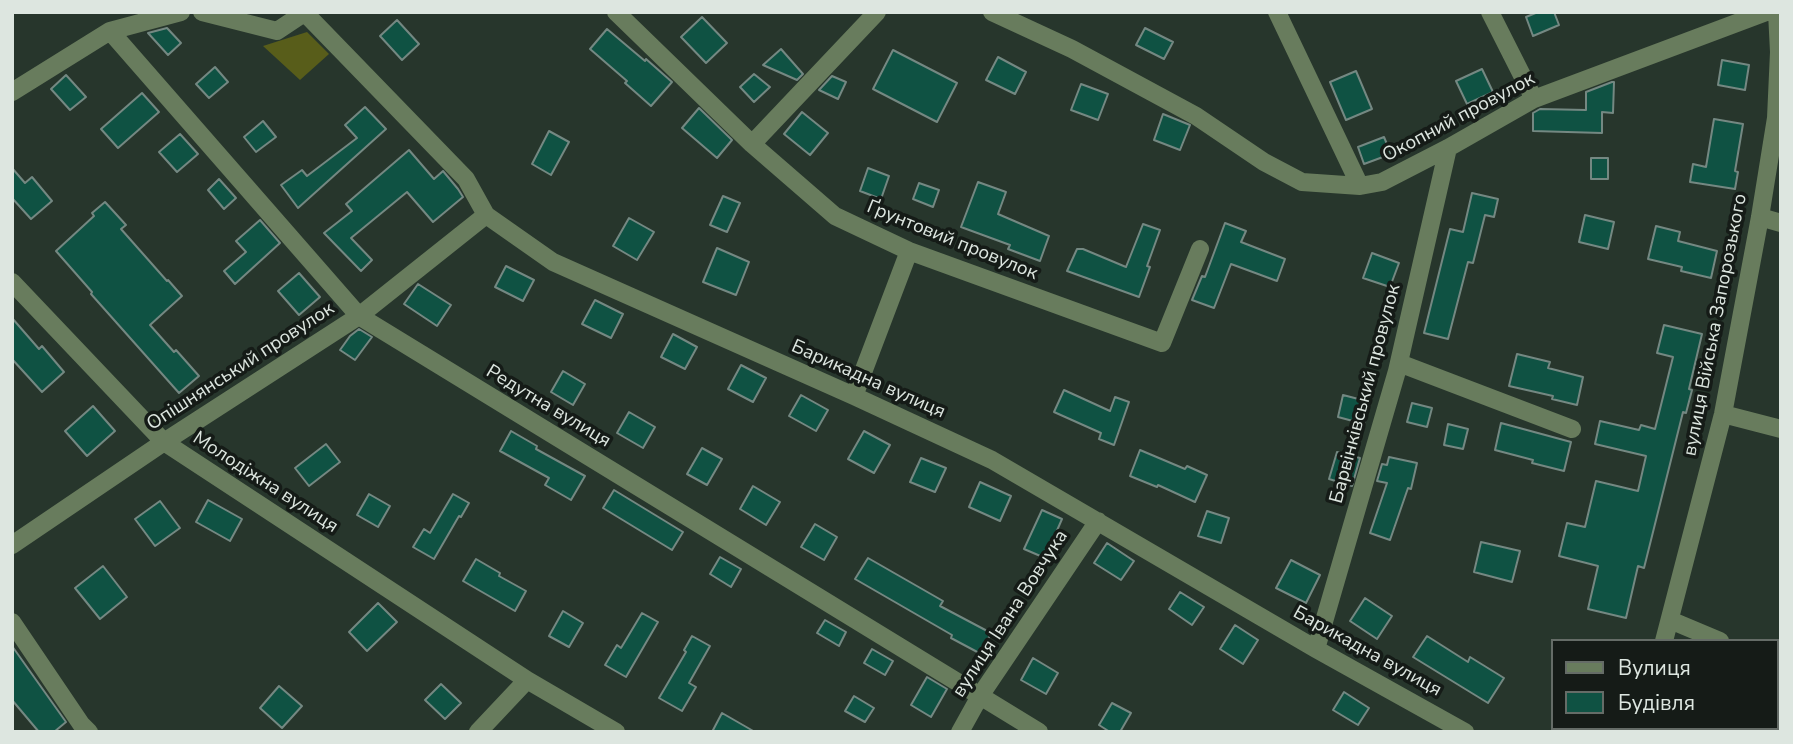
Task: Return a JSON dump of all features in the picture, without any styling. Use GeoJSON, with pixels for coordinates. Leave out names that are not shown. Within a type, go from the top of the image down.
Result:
{"type":"FeatureCollection","features":[{"type":"Feature","properties":{"kind":"street"},"geometry":{"type":"LineString","coordinates":[[12,92],[110,31],[181,12]]}},
{"type":"Feature","properties":{"kind":"street"},"geometry":{"type":"LineString","coordinates":[[202,12],[277,31],[304,13]]}},
{"type":"Feature","properties":{"kind":"street","name":"Ґрунтовий провулок"},"geometry":{"type":"LineString","coordinates":[[616,12],[752,144],[835,216],[909,250],[1161,343],[1200,250]]}},
{"type":"Feature","properties":{"kind":"street"},"geometry":{"type":"LineString","coordinates":[[752,144],[877,12]]}},
{"type":"Feature","properties":{"kind":"street","name":"Окопний провулок"},"geometry":{"type":"LineString","coordinates":[[992,12],[1072,49],[1196,116],[1264,162],[1302,183],[1360,186],[1382,182],[1534,99],[1766,12]]}},
{"type":"Feature","properties":{"kind":"street"},"geometry":{"type":"LineString","coordinates":[[1277,12],[1360,186]]}},
{"type":"Feature","properties":{"kind":"street"},"geometry":{"type":"LineString","coordinates":[[1490,12],[1534,99]]}},
{"type":"Feature","properties":{"kind":"street","name":"вулиця Війська Запорозького"},"geometry":{"type":"LineString","coordinates":[[1665,639],[1723,414],[1760,217],[1776,118],[1779,52],[1777,12]]}},
{"type":"Feature","properties":{"kind":"street","name":"Барикадна вулиця"},"geometry":{"type":"LineString","coordinates":[[304,13],[466,179],[486,215],[553,262],[992,460],[1316,649],[1465,732]]}},
{"type":"Feature","properties":{"kind":"street","name":"Редутна вулиця"},"geometry":{"type":"LineString","coordinates":[[110,31],[359,316],[1039,732]]}},
{"type":"Feature","properties":{"kind":"street","name":"Барвінківський провулок"},"geometry":{"type":"LineString","coordinates":[[1316,649],[1399,363],[1448,148]]}},
{"type":"Feature","properties":{"kind":"street","name":"Опішнянський провулок"},"geometry":{"type":"LineString","coordinates":[[12,545],[164,442],[359,316],[486,215]]}},
{"type":"Feature","properties":{"kind":"street"},"geometry":{"type":"LineString","coordinates":[[1760,217],[1781,223]]}},
{"type":"Feature","properties":{"kind":"street"},"geometry":{"type":"LineString","coordinates":[[854,396],[909,250]]}},
{"type":"Feature","properties":{"kind":"street","name":"Молодіжна вулиця"},"geometry":{"type":"LineString","coordinates":[[12,282],[164,442],[527,680],[616,732]]}},
{"type":"Feature","properties":{"kind":"street"},"geometry":{"type":"LineString","coordinates":[[1399,363],[1572,429]]}},
{"type":"Feature","properties":{"kind":"street"},"geometry":{"type":"LineString","coordinates":[[1723,414],[1781,429]]}},
{"type":"Feature","properties":{"kind":"street","name":"вулиця Івана Вовчука"},"geometry":{"type":"LineString","coordinates":[[960,732],[980,696],[1097,521]]}},
{"type":"Feature","properties":{"kind":"street"},"geometry":{"type":"LineString","coordinates":[[1670,620],[1715,639]]}},
{"type":"Feature","properties":{"kind":"street"},"geometry":{"type":"LineString","coordinates":[[12,622],[89,732]]}},
{"type":"Feature","properties":{"kind":"street"},"geometry":{"type":"LineString","coordinates":[[478,732],[527,680]]}},
{"type":"Feature","properties":{"kind":"green space"},"geometry":{"type":"Polygon","coordinates":[[[307,32],[329,54],[300,80],[263,46],[307,32]]]}},
{"type":"Feature","properties":{"kind":"building"},"geometry":{"type":"Polygon","coordinates":[[[1538,12],[1554,12],[1559,25],[1533,36],[1526,17],[1538,12]]]}},
{"type":"Feature","properties":{"kind":"building"},"geometry":{"type":"Polygon","coordinates":[[[702,17],[727,43],[706,63],[681,37],[702,17]]]}},
{"type":"Feature","properties":{"kind":"building"},"geometry":{"type":"Polygon","coordinates":[[[397,20],[419,44],[402,60],[380,36],[397,20]]]}},
{"type":"Feature","properties":{"kind":"building"},"geometry":{"type":"Polygon","coordinates":[[[167,28],[181,43],[168,55],[148,33],[167,28]]]}},
{"type":"Feature","properties":{"kind":"building"},"geometry":{"type":"Polygon","coordinates":[[[1145,28],[1173,42],[1164,59],[1136,45],[1145,28]]]}},
{"type":"Feature","properties":{"kind":"building"},"geometry":{"type":"Polygon","coordinates":[[[607,29],[672,82],[651,106],[590,49],[607,29]]]}},
{"type":"Feature","properties":{"kind":"building"},"geometry":{"type":"Polygon","coordinates":[[[781,49],[803,74],[797,80],[763,65],[781,49]]]}},
{"type":"Feature","properties":{"kind":"building"},"geometry":{"type":"Polygon","coordinates":[[[893,50],[957,83],[937,122],[873,89],[893,50]]]}},
{"type":"Feature","properties":{"kind":"building"},"geometry":{"type":"Polygon","coordinates":[[[998,57],[1026,72],[1015,94],[986,80],[998,57]]]}},
{"type":"Feature","properties":{"kind":"building"},"geometry":{"type":"Polygon","coordinates":[[[1722,60],[1749,65],[1745,90],[1718,85],[1722,60]]]}},
{"type":"Feature","properties":{"kind":"building"},"geometry":{"type":"Polygon","coordinates":[[[215,67],[228,82],[209,98],[196,84],[215,67]]]}},
{"type":"Feature","properties":{"kind":"building"},"geometry":{"type":"Polygon","coordinates":[[[1482,69],[1493,92],[1467,104],[1456,81],[1482,69]]]}},
{"type":"Feature","properties":{"kind":"building"},"geometry":{"type":"Polygon","coordinates":[[[1356,71],[1372,109],[1346,120],[1330,82],[1356,71]]]}},
{"type":"Feature","properties":{"kind":"building"},"geometry":{"type":"Polygon","coordinates":[[[754,74],[770,87],[754,102],[740,87],[754,74]]]}},
{"type":"Feature","properties":{"kind":"building"},"geometry":{"type":"Polygon","coordinates":[[[66,75],[86,97],[70,110],[51,89],[66,75]]]}},
{"type":"Feature","properties":{"kind":"building"},"geometry":{"type":"Polygon","coordinates":[[[832,76],[846,82],[838,99],[819,90],[832,76]]]}},
{"type":"Feature","properties":{"kind":"building"},"geometry":{"type":"Polygon","coordinates":[[[1612,82],[1613,113],[1602,112],[1602,133],[1533,131],[1533,113],[1540,109],[1586,110],[1586,92],[1612,82]]]}},
{"type":"Feature","properties":{"kind":"building"},"geometry":{"type":"Polygon","coordinates":[[[1081,84],[1108,94],[1098,120],[1071,110],[1081,84]]]}},
{"type":"Feature","properties":{"kind":"building"},"geometry":{"type":"Polygon","coordinates":[[[142,93],[159,112],[118,148],[101,129],[142,93]]]}},
{"type":"Feature","properties":{"kind":"building"},"geometry":{"type":"Polygon","coordinates":[[[365,107],[386,129],[298,208],[281,185],[302,170],[307,176],[357,138],[345,125],[365,107]]]}},
{"type":"Feature","properties":{"kind":"building"},"geometry":{"type":"Polygon","coordinates":[[[699,108],[732,140],[717,158],[682,128],[699,108]]]}},
{"type":"Feature","properties":{"kind":"building"},"geometry":{"type":"Polygon","coordinates":[[[802,112],[828,133],[810,155],[784,134],[802,112]]]}},
{"type":"Feature","properties":{"kind":"building"},"geometry":{"type":"Polygon","coordinates":[[[1163,114],[1190,125],[1180,150],[1154,140],[1163,114]]]}},
{"type":"Feature","properties":{"kind":"building"},"geometry":{"type":"Polygon","coordinates":[[[1714,119],[1743,124],[1735,171],[1738,172],[1735,189],[1690,182],[1693,164],[1706,167],[1714,119]]]}},
{"type":"Feature","properties":{"kind":"building"},"geometry":{"type":"Polygon","coordinates":[[[263,121],[276,137],[256,152],[244,137],[263,121]]]}},
{"type":"Feature","properties":{"kind":"building"},"geometry":{"type":"Polygon","coordinates":[[[549,131],[569,142],[551,175],[532,164],[549,131]]]}},
{"type":"Feature","properties":{"kind":"building"},"geometry":{"type":"Polygon","coordinates":[[[180,134],[198,154],[177,172],[159,152],[180,134]]]}},
{"type":"Feature","properties":{"kind":"building"},"geometry":{"type":"Polygon","coordinates":[[[1384,137],[1391,154],[1364,164],[1358,147],[1384,137]]]}},
{"type":"Feature","properties":{"kind":"building"},"geometry":{"type":"Polygon","coordinates":[[[409,150],[434,179],[443,171],[463,197],[433,222],[407,192],[351,238],[372,260],[361,271],[324,233],[352,211],[346,204],[409,150]]]}},
{"type":"Feature","properties":{"kind":"building"},"geometry":{"type":"Polygon","coordinates":[[[1591,158],[1608,158],[1608,179],[1591,179],[1591,158]]]}},
{"type":"Feature","properties":{"kind":"building"},"geometry":{"type":"Polygon","coordinates":[[[12,168],[25,183],[32,177],[52,201],[31,219],[12,198],[12,168]]]}},
{"type":"Feature","properties":{"kind":"building"},"geometry":{"type":"Polygon","coordinates":[[[868,168],[889,176],[881,199],[860,191],[868,168]]]}},
{"type":"Feature","properties":{"kind":"building"},"geometry":{"type":"Polygon","coordinates":[[[219,179],[236,198],[224,209],[208,190],[219,179]]]}},
{"type":"Feature","properties":{"kind":"building"},"geometry":{"type":"Polygon","coordinates":[[[978,182],[1006,192],[998,214],[1049,236],[1040,261],[1008,249],[1010,245],[961,227],[978,182]]]}},
{"type":"Feature","properties":{"kind":"building"},"geometry":{"type":"Polygon","coordinates":[[[919,183],[939,190],[933,207],[913,199],[919,183]]]}},
{"type":"Feature","properties":{"kind":"building"},"geometry":{"type":"Polygon","coordinates":[[[1472,193],[1498,199],[1494,217],[1485,215],[1473,263],[1468,262],[1448,339],[1424,333],[1450,229],[1463,232],[1472,193]]]}},
{"type":"Feature","properties":{"kind":"building"},"geometry":{"type":"Polygon","coordinates":[[[723,196],[740,203],[727,232],[710,225],[723,196]]]}},
{"type":"Feature","properties":{"kind":"building"},"geometry":{"type":"Polygon","coordinates":[[[105,202],[126,225],[121,229],[182,296],[150,325],[199,376],[179,393],[56,251],[94,216],[92,213],[105,202]]]}},
{"type":"Feature","properties":{"kind":"building"},"geometry":{"type":"Polygon","coordinates":[[[1585,215],[1614,222],[1608,249],[1579,242],[1585,215]]]}},
{"type":"Feature","properties":{"kind":"building"},"geometry":{"type":"Polygon","coordinates":[[[629,218],[654,232],[637,260],[613,246],[629,218]]]}},
{"type":"Feature","properties":{"kind":"building"},"geometry":{"type":"Polygon","coordinates":[[[260,220],[280,243],[235,284],[224,271],[246,252],[236,241],[260,220]]]}},
{"type":"Feature","properties":{"kind":"building"},"geometry":{"type":"Polygon","coordinates":[[[1225,223],[1246,231],[1241,242],[1285,259],[1277,281],[1231,264],[1214,308],[1192,300],[1202,276],[1205,277],[1225,223]]]}},
{"type":"Feature","properties":{"kind":"building"},"geometry":{"type":"Polygon","coordinates":[[[1143,224],[1160,230],[1139,297],[1067,271],[1077,249],[1126,267],[1143,224]]]}},
{"type":"Feature","properties":{"kind":"building"},"geometry":{"type":"Polygon","coordinates":[[[1656,226],[1680,232],[1678,241],[1717,251],[1711,278],[1681,271],[1682,267],[1648,259],[1656,226]]]}},
{"type":"Feature","properties":{"kind":"building"},"geometry":{"type":"Polygon","coordinates":[[[717,248],[749,262],[736,295],[703,282],[717,248]]]}},
{"type":"Feature","properties":{"kind":"building"},"geometry":{"type":"Polygon","coordinates":[[[1372,253],[1399,263],[1390,287],[1363,278],[1372,253]]]}},
{"type":"Feature","properties":{"kind":"building"},"geometry":{"type":"Polygon","coordinates":[[[506,266],[534,280],[523,301],[495,287],[506,266]]]}},
{"type":"Feature","properties":{"kind":"building"},"geometry":{"type":"Polygon","coordinates":[[[299,273],[320,297],[299,315],[278,291],[299,273]]]}},
{"type":"Feature","properties":{"kind":"building"},"geometry":{"type":"Polygon","coordinates":[[[418,284],[451,305],[437,326],[404,304],[418,284]]]}},
{"type":"Feature","properties":{"kind":"building"},"geometry":{"type":"Polygon","coordinates":[[[595,300],[623,314],[611,338],[582,324],[595,300]]]}},
{"type":"Feature","properties":{"kind":"building"},"geometry":{"type":"Polygon","coordinates":[[[12,318],[39,349],[42,346],[64,372],[42,392],[12,359],[12,318]]]}},
{"type":"Feature","properties":{"kind":"building"},"geometry":{"type":"Polygon","coordinates":[[[1664,325],[1702,334],[1686,413],[1683,412],[1644,568],[1638,566],[1626,618],[1588,609],[1598,566],[1559,556],[1567,523],[1585,527],[1596,481],[1638,491],[1646,456],[1595,444],[1600,421],[1639,430],[1641,425],[1655,429],[1673,357],[1657,353],[1664,325]]]}},
{"type":"Feature","properties":{"kind":"building"},"geometry":{"type":"Polygon","coordinates":[[[359,329],[372,337],[355,360],[340,350],[359,329]]]}},
{"type":"Feature","properties":{"kind":"building"},"geometry":{"type":"Polygon","coordinates":[[[673,334],[697,347],[685,369],[661,357],[673,334]]]}},
{"type":"Feature","properties":{"kind":"building"},"geometry":{"type":"Polygon","coordinates":[[[1517,354],[1550,362],[1548,368],[1583,377],[1577,405],[1552,399],[1553,396],[1509,386],[1517,354]]]}},
{"type":"Feature","properties":{"kind":"building"},"geometry":{"type":"Polygon","coordinates":[[[741,365],[766,378],[753,402],[728,389],[741,365]]]}},
{"type":"Feature","properties":{"kind":"building"},"geometry":{"type":"Polygon","coordinates":[[[563,371],[585,384],[573,405],[551,392],[563,371]]]}},
{"type":"Feature","properties":{"kind":"building"},"geometry":{"type":"Polygon","coordinates":[[[1064,390],[1110,411],[1115,397],[1129,402],[1114,445],[1099,439],[1101,433],[1054,412],[1064,390]]]}},
{"type":"Feature","properties":{"kind":"building"},"geometry":{"type":"Polygon","coordinates":[[[801,395],[828,410],[816,431],[789,416],[801,395]]]}},
{"type":"Feature","properties":{"kind":"building"},"geometry":{"type":"Polygon","coordinates":[[[1343,395],[1370,402],[1364,424],[1338,417],[1343,395]]]}},
{"type":"Feature","properties":{"kind":"building"},"geometry":{"type":"Polygon","coordinates":[[[1412,403],[1432,408],[1427,427],[1407,422],[1412,403]]]}},
{"type":"Feature","properties":{"kind":"building"},"geometry":{"type":"Polygon","coordinates":[[[93,406],[115,431],[87,456],[65,431],[93,406]]]}},
{"type":"Feature","properties":{"kind":"building"},"geometry":{"type":"Polygon","coordinates":[[[629,412],[655,427],[643,448],[617,433],[629,412]]]}},
{"type":"Feature","properties":{"kind":"building"},"geometry":{"type":"Polygon","coordinates":[[[1501,423],[1571,442],[1564,471],[1495,450],[1501,423]]]}},
{"type":"Feature","properties":{"kind":"building"},"geometry":{"type":"Polygon","coordinates":[[[1448,424],[1468,429],[1463,449],[1444,445],[1448,424]]]}},
{"type":"Feature","properties":{"kind":"building"},"geometry":{"type":"Polygon","coordinates":[[[511,431],[537,446],[536,449],[585,476],[571,500],[545,485],[549,478],[500,451],[511,431]]]}},
{"type":"Feature","properties":{"kind":"building"},"geometry":{"type":"Polygon","coordinates":[[[864,431],[890,445],[874,473],[848,459],[864,431]]]}},
{"type":"Feature","properties":{"kind":"building"},"geometry":{"type":"Polygon","coordinates":[[[326,444],[340,462],[309,486],[295,468],[326,444]]]}},
{"type":"Feature","properties":{"kind":"building"},"geometry":{"type":"Polygon","coordinates":[[[702,448],[722,459],[707,485],[687,474],[702,448]]]}},
{"type":"Feature","properties":{"kind":"building"},"geometry":{"type":"Polygon","coordinates":[[[1140,450],[1207,475],[1195,502],[1130,476],[1140,450]]]}},
{"type":"Feature","properties":{"kind":"building"},"geometry":{"type":"Polygon","coordinates":[[[1337,452],[1360,458],[1352,486],[1329,479],[1337,452]]]}},
{"type":"Feature","properties":{"kind":"building"},"geometry":{"type":"Polygon","coordinates":[[[1389,457],[1417,463],[1411,489],[1408,488],[1390,540],[1370,533],[1387,483],[1377,481],[1382,464],[1387,465],[1389,457]]]}},
{"type":"Feature","properties":{"kind":"building"},"geometry":{"type":"Polygon","coordinates":[[[921,458],[946,468],[935,492],[910,482],[921,458]]]}},
{"type":"Feature","properties":{"kind":"building"},"geometry":{"type":"Polygon","coordinates":[[[980,482],[1011,496],[1000,521],[969,507],[980,482]]]}},
{"type":"Feature","properties":{"kind":"building"},"geometry":{"type":"Polygon","coordinates":[[[753,486],[780,502],[766,525],[740,509],[753,486]]]}},
{"type":"Feature","properties":{"kind":"building"},"geometry":{"type":"Polygon","coordinates":[[[614,490],[683,532],[672,550],[603,508],[614,490]]]}},
{"type":"Feature","properties":{"kind":"building"},"geometry":{"type":"Polygon","coordinates":[[[369,494],[390,506],[378,527],[357,515],[369,494]]]}},
{"type":"Feature","properties":{"kind":"building"},"geometry":{"type":"Polygon","coordinates":[[[453,494],[469,503],[434,559],[413,547],[424,529],[430,533],[453,494]]]}},
{"type":"Feature","properties":{"kind":"building"},"geometry":{"type":"Polygon","coordinates":[[[208,500],[242,519],[230,541],[196,522],[208,500]]]}},
{"type":"Feature","properties":{"kind":"building"},"geometry":{"type":"Polygon","coordinates":[[[160,501],[180,528],[155,546],[135,519],[160,501]]]}},
{"type":"Feature","properties":{"kind":"building"},"geometry":{"type":"Polygon","coordinates":[[[1042,510],[1062,519],[1045,558],[1024,549],[1042,510]]]}},
{"type":"Feature","properties":{"kind":"building"},"geometry":{"type":"Polygon","coordinates":[[[1207,511],[1229,518],[1221,543],[1198,536],[1207,511]]]}},
{"type":"Feature","properties":{"kind":"building"},"geometry":{"type":"Polygon","coordinates":[[[815,524],[837,537],[824,560],[801,547],[815,524]]]}},
{"type":"Feature","properties":{"kind":"building"},"geometry":{"type":"Polygon","coordinates":[[[1481,542],[1520,551],[1512,582],[1474,572],[1481,542]]]}},
{"type":"Feature","properties":{"kind":"building"},"geometry":{"type":"Polygon","coordinates":[[[1107,543],[1134,561],[1121,580],[1094,563],[1107,543]]]}},
{"type":"Feature","properties":{"kind":"building"},"geometry":{"type":"Polygon","coordinates":[[[720,557],[741,569],[731,587],[710,574],[720,557]]]}},
{"type":"Feature","properties":{"kind":"building"},"geometry":{"type":"Polygon","coordinates":[[[868,558],[943,601],[940,606],[991,633],[981,654],[855,579],[868,558]]]}},
{"type":"Feature","properties":{"kind":"building"},"geometry":{"type":"Polygon","coordinates":[[[476,559],[526,591],[515,611],[463,581],[476,559]]]}},
{"type":"Feature","properties":{"kind":"building"},"geometry":{"type":"Polygon","coordinates":[[[1291,560],[1320,575],[1306,603],[1276,588],[1291,560]]]}},
{"type":"Feature","properties":{"kind":"building"},"geometry":{"type":"Polygon","coordinates":[[[103,566],[127,597],[100,619],[75,588],[103,566]]]}},
{"type":"Feature","properties":{"kind":"building"},"geometry":{"type":"Polygon","coordinates":[[[1180,592],[1204,607],[1192,625],[1169,609],[1180,592]]]}},
{"type":"Feature","properties":{"kind":"building"},"geometry":{"type":"Polygon","coordinates":[[[1365,598],[1392,616],[1377,639],[1350,621],[1365,598]]]}},
{"type":"Feature","properties":{"kind":"building"},"geometry":{"type":"Polygon","coordinates":[[[378,603],[397,622],[367,651],[349,632],[378,603]]]}},
{"type":"Feature","properties":{"kind":"building"},"geometry":{"type":"Polygon","coordinates":[[[563,611],[583,623],[569,647],[549,636],[563,611]]]}},
{"type":"Feature","properties":{"kind":"building"},"geometry":{"type":"Polygon","coordinates":[[[642,613],[658,622],[626,677],[605,665],[617,645],[621,648],[642,613]]]}},
{"type":"Feature","properties":{"kind":"building"},"geometry":{"type":"Polygon","coordinates":[[[825,620],[846,632],[839,646],[817,633],[825,620]]]}},
{"type":"Feature","properties":{"kind":"building"},"geometry":{"type":"Polygon","coordinates":[[[1235,625],[1258,640],[1243,664],[1220,649],[1235,625]]]}},
{"type":"Feature","properties":{"kind":"building"},"geometry":{"type":"Polygon","coordinates":[[[692,636],[710,646],[689,683],[696,687],[682,711],[659,698],[686,652],[684,650],[692,636]]]}},
{"type":"Feature","properties":{"kind":"building"},"geometry":{"type":"Polygon","coordinates":[[[1427,636],[1468,662],[1470,657],[1504,678],[1488,703],[1413,657],[1427,636]]]}},
{"type":"Feature","properties":{"kind":"building"},"geometry":{"type":"Polygon","coordinates":[[[12,646],[66,722],[54,732],[39,732],[12,700],[12,646]]]}},
{"type":"Feature","properties":{"kind":"building"},"geometry":{"type":"Polygon","coordinates":[[[872,649],[893,661],[885,675],[864,663],[872,649]]]}},
{"type":"Feature","properties":{"kind":"building"},"geometry":{"type":"Polygon","coordinates":[[[1033,658],[1058,673],[1046,694],[1021,680],[1033,658]]]}},
{"type":"Feature","properties":{"kind":"building"},"geometry":{"type":"Polygon","coordinates":[[[927,677],[947,689],[931,717],[911,705],[927,677]]]}},
{"type":"Feature","properties":{"kind":"building"},"geometry":{"type":"Polygon","coordinates":[[[441,684],[461,703],[445,719],[425,700],[441,684]]]}},
{"type":"Feature","properties":{"kind":"building"},"geometry":{"type":"Polygon","coordinates":[[[279,686],[302,706],[282,728],[260,708],[279,686]]]}},
{"type":"Feature","properties":{"kind":"building"},"geometry":{"type":"Polygon","coordinates":[[[1344,692],[1369,708],[1358,725],[1333,710],[1344,692]]]}},
{"type":"Feature","properties":{"kind":"building"},"geometry":{"type":"Polygon","coordinates":[[[854,696],[874,708],[865,722],[845,711],[854,696]]]}},
{"type":"Feature","properties":{"kind":"building"},"geometry":{"type":"Polygon","coordinates":[[[1112,703],[1131,713],[1120,732],[1110,732],[1099,725],[1112,703]]]}},
{"type":"Feature","properties":{"kind":"building"},"geometry":{"type":"Polygon","coordinates":[[[722,713],[755,732],[712,732],[722,713]]]}}]}
